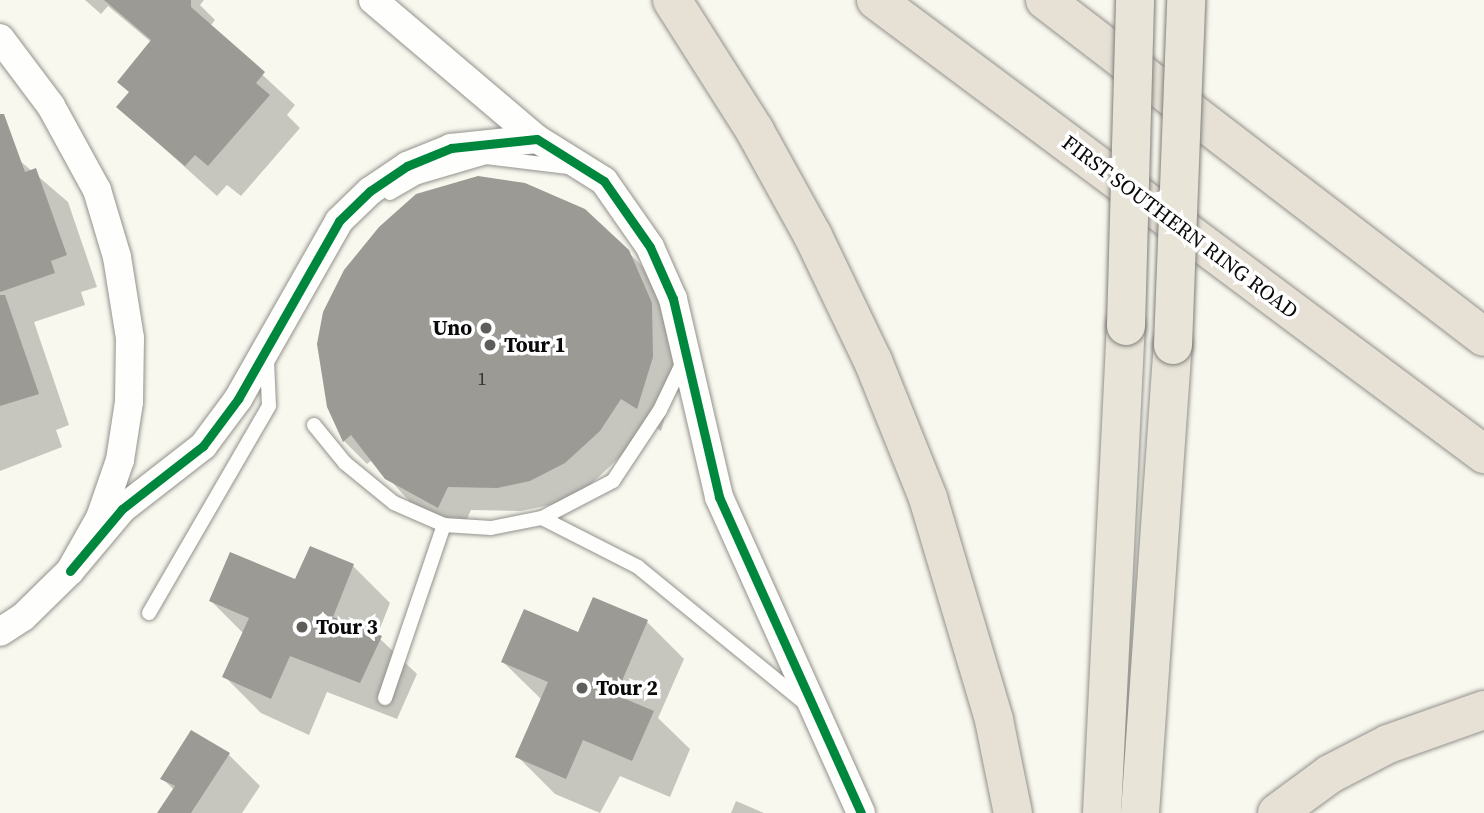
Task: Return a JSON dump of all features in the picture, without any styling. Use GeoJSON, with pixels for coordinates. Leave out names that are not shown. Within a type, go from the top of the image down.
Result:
{"type":"FeatureCollection","features":[{"type":"Feature","properties":{"kind":"highway"},"geometry":{"type":"LineString","coordinates":[[672,0],[755,131],[813,236],[873,361],[928,498],[994,720],[1013,813]]}},
{"type":"Feature","properties":{"kind":"highway","name":"FIRST SOUTHERN RING ROAD"},"geometry":{"type":"LineString","coordinates":[[876,0],[1484,454]]}},
{"type":"Feature","properties":{"kind":"highway"},"geometry":{"type":"LineString","coordinates":[[1045,0],[1484,337]]}},
{"type":"Feature","properties":{"kind":"highway"},"geometry":{"type":"LineString","coordinates":[[1102,813],[1126,326],[1135,0]]}},
{"type":"Feature","properties":{"kind":"highway"},"geometry":{"type":"LineString","coordinates":[[1140,813],[1172,345],[1186,0]]}},
{"type":"Feature","properties":{"kind":"highway"},"geometry":{"type":"LineString","coordinates":[[1277,813],[1330,774],[1388,744],[1484,709]]}},
{"type":"Feature","properties":{"kind":"street"},"geometry":{"type":"LineString","coordinates":[[373,0],[537,139],[604,181],[650,247],[673,299],[719,497],[861,813]]}},
{"type":"Feature","properties":{"kind":"street"},"geometry":{"type":"LineString","coordinates":[[0,38],[51,106],[97,190],[117,257],[130,338],[130,402],[120,460],[100,518],[70,571]]}},
{"type":"Feature","properties":{"kind":"street"},"geometry":{"type":"LineString","coordinates":[[8,619],[70,571],[122,509],[203,446],[238,398],[339,221],[370,191],[407,166],[451,148],[537,139]]}},
{"type":"Feature","properties":{"kind":"lane"},"geometry":{"type":"LineString","coordinates":[[149,613],[269,406],[267,344],[294,312],[342,234],[373,203],[418,177],[486,157],[587,170]]}},
{"type":"Feature","properties":{"kind":"lane"},"geometry":{"type":"LineString","coordinates":[[314,425],[345,463],[394,503],[444,525],[491,528],[542,518],[613,481],[660,410],[687,353]]}},
{"type":"Feature","properties":{"kind":"lane"},"geometry":{"type":"LineString","coordinates":[[542,518],[638,567],[816,712]]}},
{"type":"Feature","properties":{"kind":"lane"},"geometry":{"type":"LineString","coordinates":[[385,698],[444,525]]}},
{"type":"Feature","properties":{"kind":"building"},"geometry":{"type":"Polygon","coordinates":[[[104,0],[191,0],[191,7],[265,72],[256,83],[270,95],[208,166],[195,155],[185,166],[116,107],[129,92],[117,82],[151,40],[104,0]]]}},
{"type":"Feature","properties":{"kind":"building"},"geometry":{"type":"Polygon","coordinates":[[[0,114],[4,114],[25,172],[36,168],[67,255],[51,261],[55,273],[0,292],[0,114]]]}},
{"type":"Feature","properties":{"kind":"building","name":"Uno"},"geometry":{"type":"Polygon","coordinates":[[[478,176],[525,183],[585,209],[629,250],[652,303],[653,357],[637,409],[621,399],[600,431],[565,463],[530,481],[497,488],[448,487],[438,508],[385,479],[351,435],[343,442],[327,407],[317,344],[323,312],[344,270],[379,227],[416,194],[478,176]]]}},
{"type":"Feature","properties":{"kind":"building"},"geometry":{"type":"Polygon","coordinates":[[[0,295],[5,295],[39,394],[0,406],[0,295]]]}},
{"type":"Feature","properties":{"kind":"building","name":"Tour 3"},"geometry":{"type":"Polygon","coordinates":[[[310,546],[354,564],[333,617],[382,636],[360,683],[290,656],[271,699],[222,677],[249,618],[209,601],[230,552],[295,579],[310,546]]]}},
{"type":"Feature","properties":{"kind":"building","name":"Tour 2"},"geometry":{"type":"Polygon","coordinates":[[[593,597],[648,620],[616,695],[654,711],[632,761],[583,740],[566,779],[515,757],[548,682],[501,662],[524,609],[578,632],[593,597]]]}},
{"type":"Feature","properties":{"kind":"building"},"geometry":{"type":"Polygon","coordinates":[[[191,730],[230,753],[191,813],[157,813],[175,786],[160,779],[191,730]]]}},
{"type":"Feature","properties":{"kind":"cycle path"},"geometry":{"type":"LineString","coordinates":[[70,571],[122,509],[203,446],[238,399],[339,221],[370,191],[407,166],[451,148],[537,139],[604,181],[650,247],[673,299],[719,497],[861,813]]}},
{"type":"Feature","properties":{"kind":"place","name":"Uno"},"geometry":{"type":"Point","coordinates":[486,328]}},
{"type":"Feature","properties":{"kind":"place","name":"Tour 1"},"geometry":{"type":"Point","coordinates":[490,345]}},
{"type":"Feature","properties":{"kind":"place","name":"Tour 3"},"geometry":{"type":"Point","coordinates":[302,627]}},
{"type":"Feature","properties":{"kind":"place","name":"Tour 2"},"geometry":{"type":"Point","coordinates":[582,688]}}]}
